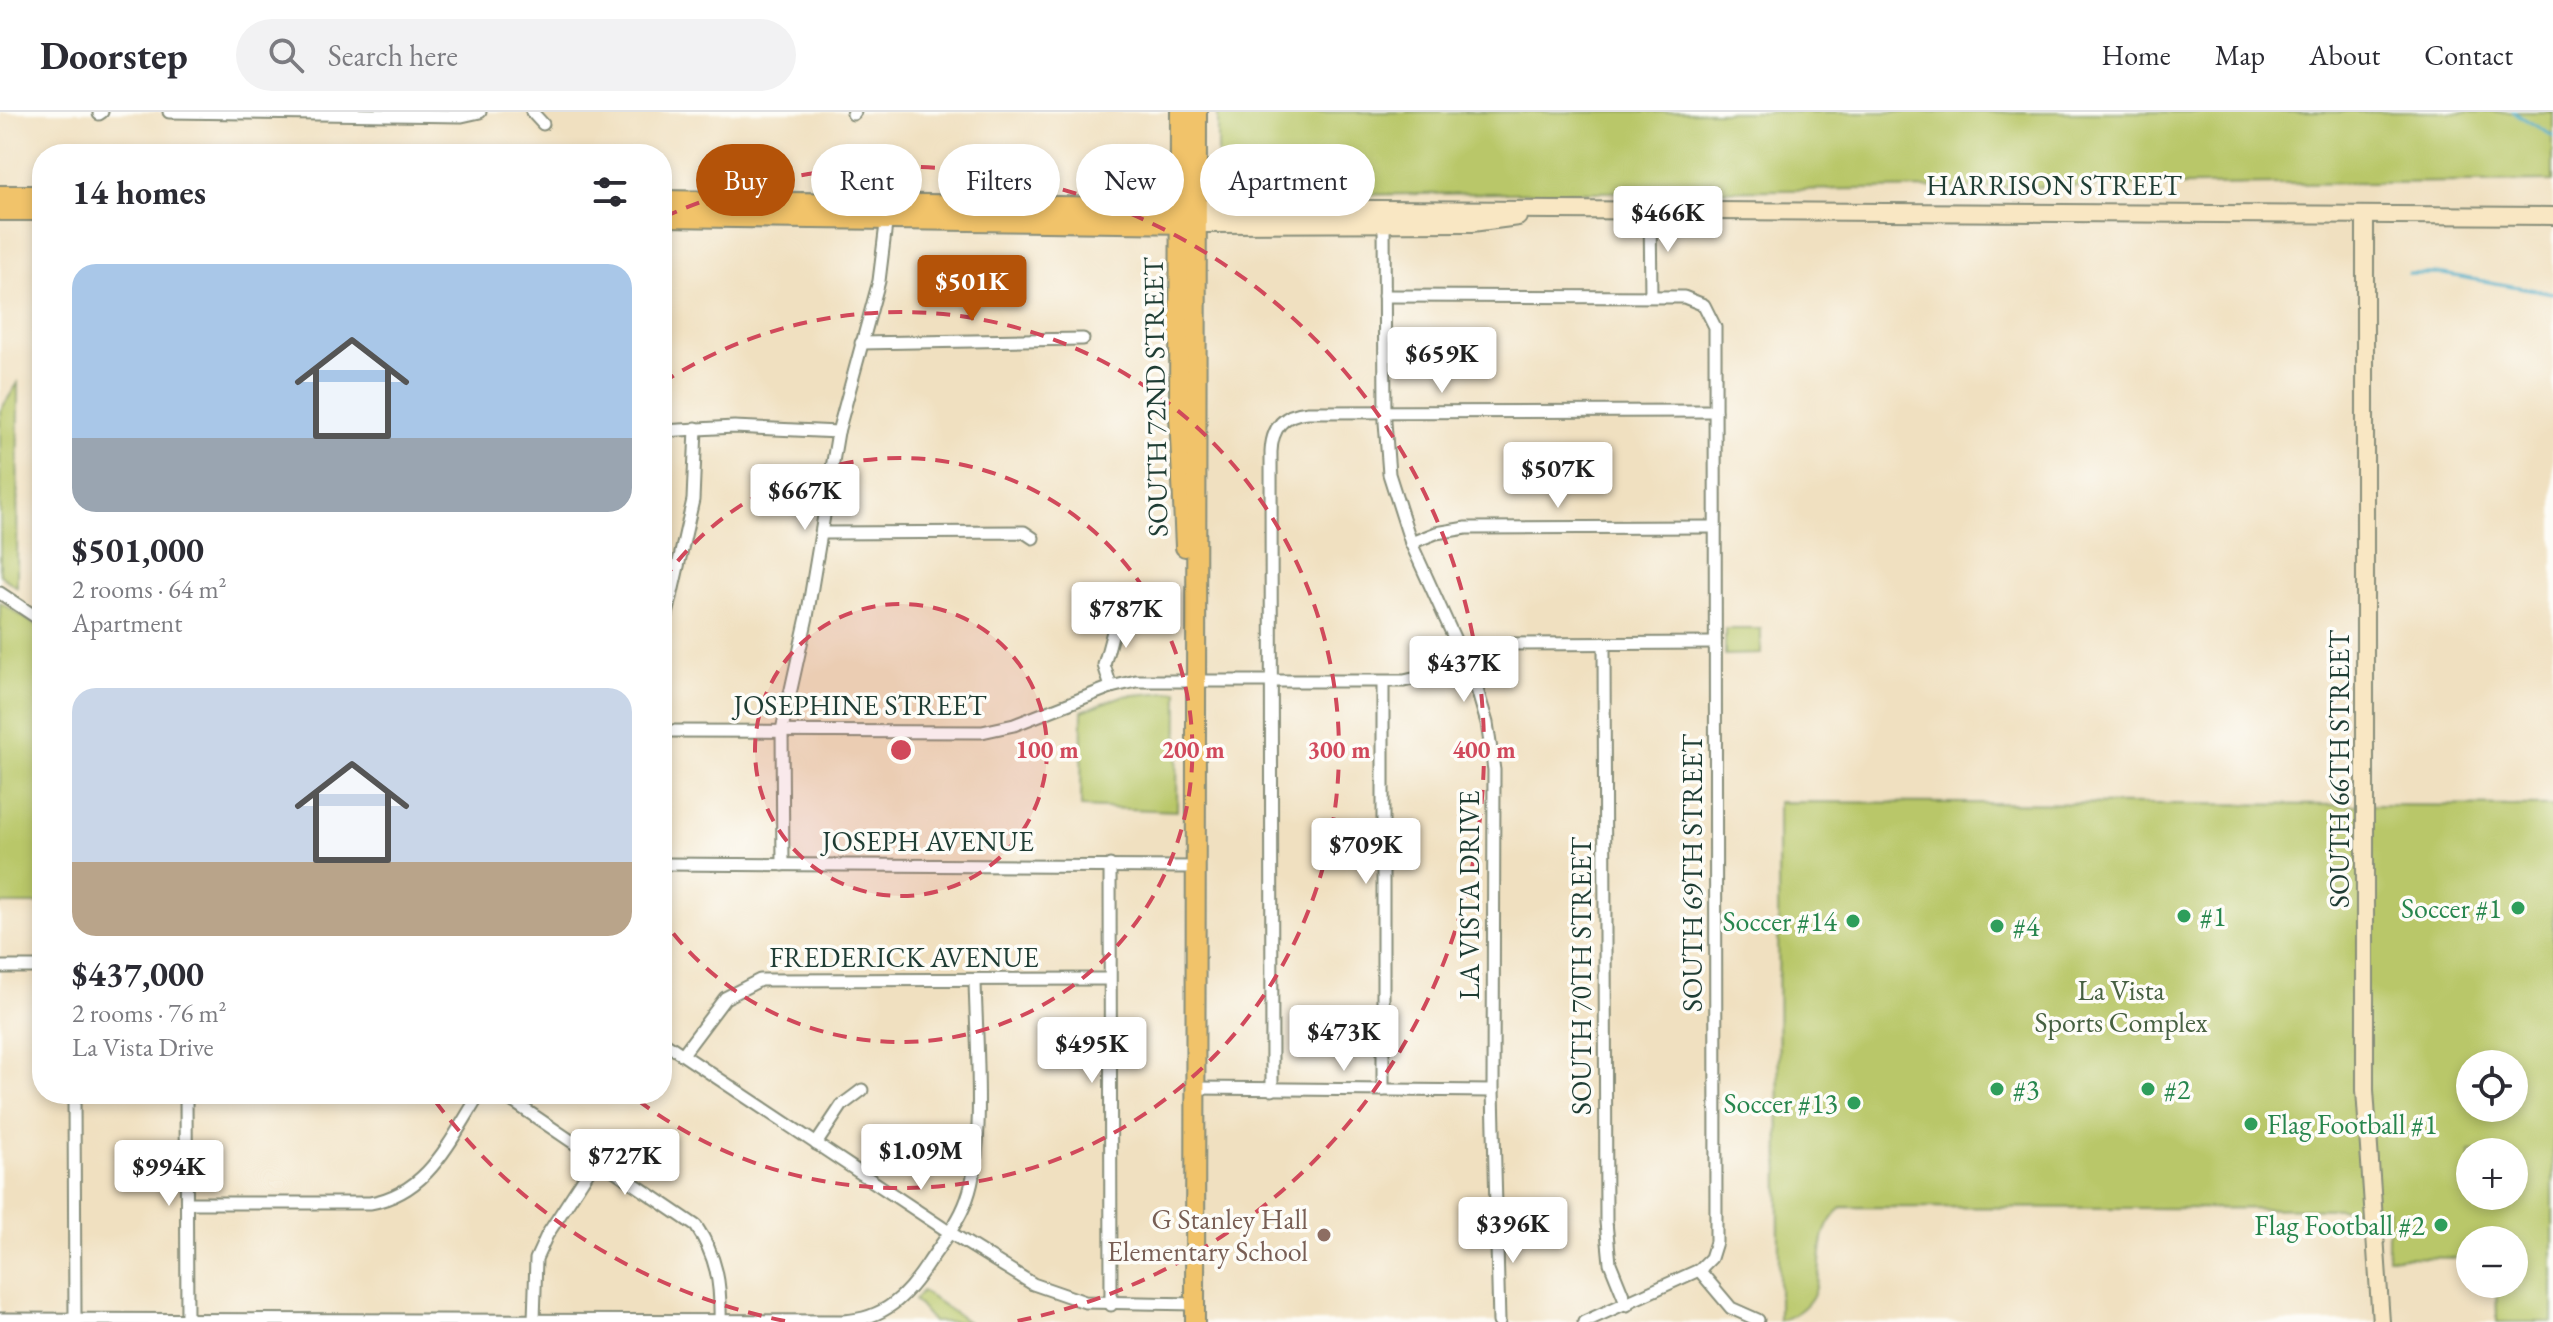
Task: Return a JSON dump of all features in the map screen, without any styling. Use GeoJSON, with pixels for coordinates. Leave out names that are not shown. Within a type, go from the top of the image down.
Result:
{"type":"FeatureCollection","features":[{"type":"Feature","properties":{"kind":"main road","name":"SOUTH 72ND STREET"},"geometry":{"type":"LineString","coordinates":[[1180,112],[1189,216],[1196,1313]]}},
{"type":"Feature","properties":{"kind":"main road","name":"SOUTH 72ND STREET"},"geometry":{"type":"LineString","coordinates":[[1189,216],[1197,112]]}},
{"type":"Feature","properties":{"kind":"main road"},"geometry":{"type":"LineString","coordinates":[[0,195],[32,195]]}},
{"type":"Feature","properties":{"kind":"main road","name":"HARRISON STREET"},"geometry":{"type":"LineString","coordinates":[[672,201],[811,208]]}},
{"type":"Feature","properties":{"kind":"main road","name":"HARRISON STREET"},"geometry":{"type":"LineString","coordinates":[[922,212],[1384,216],[1473,207],[1555,212],[2553,216]]}},
{"type":"Feature","properties":{"kind":"main road"},"geometry":{"type":"LineString","coordinates":[[0,211],[32,211]]}},
{"type":"Feature","properties":{"kind":"main road","name":"HARRISON STREET"},"geometry":{"type":"LineString","coordinates":[[672,217],[811,214]]}},
{"type":"Feature","properties":{"kind":"main road","name":"SOUTH 66TH STREET"},"geometry":{"type":"LineString","coordinates":[[2365,215],[2365,1090],[2381,1322]]}},
{"type":"Feature","properties":{"kind":"street"},"geometry":{"type":"LineString","coordinates":[[169,112],[462,116],[480,112]]}},
{"type":"Feature","properties":{"kind":"street"},"geometry":{"type":"LineString","coordinates":[[532,112],[543,124]]}},
{"type":"Feature","properties":{"kind":"street"},"geometry":{"type":"LineString","coordinates":[[1384,296],[1651,296],[1650,211]]}},
{"type":"Feature","properties":{"kind":"street"},"geometry":{"type":"LineString","coordinates":[[783,865],[782,730],[822,533],[838,432],[879,281],[887,216]]}},
{"type":"Feature","properties":{"kind":"street","name":"LA VISTA DRIVE"},"geometry":{"type":"LineString","coordinates":[[1384,216],[1385,412],[1389,474],[1411,543],[1466,659],[1484,709],[1494,770],[1493,1091],[1499,1322]]}},
{"type":"Feature","properties":{"kind":"street","name":"SOUTH 69TH STREET"},"geometry":{"type":"LineString","coordinates":[[1651,296],[1684,297],[1701,302],[1712,318],[1715,345],[1717,1230],[1713,1253],[1699,1270]]}},
{"type":"Feature","properties":{"kind":"street"},"geometry":{"type":"LineString","coordinates":[[861,343],[1083,339]]}},
{"type":"Feature","properties":{"kind":"street"},"geometry":{"type":"LineString","coordinates":[[1272,1090],[1272,441],[1281,422],[1302,413],[1715,411]]}},
{"type":"Feature","properties":{"kind":"street"},"geometry":{"type":"LineString","coordinates":[[672,593],[693,500],[696,428]]}},
{"type":"Feature","properties":{"kind":"street"},"geometry":{"type":"LineString","coordinates":[[672,430],[838,432]]}},
{"type":"Feature","properties":{"kind":"street"},"geometry":{"type":"LineString","coordinates":[[1411,543],[1444,531],[1466,528],[1715,527]]}},
{"type":"Feature","properties":{"kind":"street"},"geometry":{"type":"LineString","coordinates":[[822,533],[1024,532],[1033,538]]}},
{"type":"Feature","properties":{"kind":"street"},"geometry":{"type":"LineString","coordinates":[[0,593],[32,614]]}},
{"type":"Feature","properties":{"kind":"street"},"geometry":{"type":"LineString","coordinates":[[1111,687],[1104,665],[1118,613]]}},
{"type":"Feature","properties":{"kind":"street","name":"SOUTH 70TH STREET"},"geometry":{"type":"LineString","coordinates":[[1604,643],[1606,1222],[1610,1263],[1627,1305]]}},
{"type":"Feature","properties":{"kind":"street","name":"JOSEPHINE STREET"},"geometry":{"type":"LineString","coordinates":[[672,731],[982,732],[1045,715],[1111,687],[1136,681],[1383,682],[1421,678],[1509,644],[1715,643]]}},
{"type":"Feature","properties":{"kind":"street"},"geometry":{"type":"LineString","coordinates":[[1383,682],[1383,1090]]}},
{"type":"Feature","properties":{"kind":"street","name":"JOSEPH AVENUE"},"geometry":{"type":"LineString","coordinates":[[672,864],[1194,867]]}},
{"type":"Feature","properties":{"kind":"street"},"geometry":{"type":"LineString","coordinates":[[1110,865],[1111,1305]]}},
{"type":"Feature","properties":{"kind":"street"},"geometry":{"type":"LineString","coordinates":[[0,967],[32,967]]}},
{"type":"Feature","properties":{"kind":"street","name":"FREDERICK AVENUE"},"geometry":{"type":"LineString","coordinates":[[683,1054],[725,998],[760,980],[1109,979]]}},
{"type":"Feature","properties":{"kind":"street"},"geometry":{"type":"LineString","coordinates":[[0,1319],[843,1321],[869,1317],[906,1296],[966,1201],[976,1154],[975,980]]}},
{"type":"Feature","properties":{"kind":"street"},"geometry":{"type":"LineString","coordinates":[[672,1047],[949,1232],[1033,1284],[1085,1302],[1196,1313]]}},
{"type":"Feature","properties":{"kind":"street"},"geometry":{"type":"LineString","coordinates":[[1195,1088],[1493,1091]]}},
{"type":"Feature","properties":{"kind":"street"},"geometry":{"type":"LineString","coordinates":[[816,1144],[842,1105],[862,1090]]}},
{"type":"Feature","properties":{"kind":"street"},"geometry":{"type":"LineString","coordinates":[[74,1104],[75,1318]]}},
{"type":"Feature","properties":{"kind":"street"},"geometry":{"type":"LineString","coordinates":[[186,1104],[187,1320]]}},
{"type":"Feature","properties":{"kind":"street"},"geometry":{"type":"LineString","coordinates":[[187,1203],[370,1203],[391,1199],[429,1174],[474,1104]]}},
{"type":"Feature","properties":{"kind":"street"},"geometry":{"type":"LineString","coordinates":[[517,1104],[696,1226],[711,1248],[718,1268],[720,1321]]}},
{"type":"Feature","properties":{"kind":"street"},"geometry":{"type":"LineString","coordinates":[[534,1320],[536,1259],[597,1158]]}},
{"type":"Feature","properties":{"kind":"street"},"geometry":{"type":"LineString","coordinates":[[1584,1322],[1699,1270],[1731,1308],[1758,1320]]}},
{"type":"Feature","properties":{"kind":"green space"},"geometry":{"type":"Polygon","coordinates":[[[1218,112],[2553,112],[2553,181],[1375,195],[1375,144],[1218,144],[1218,112]]]}},
{"type":"Feature","properties":{"kind":"green space"},"geometry":{"type":"Polygon","coordinates":[[[18,383],[17,587],[0,575],[0,411],[18,383]]]}},
{"type":"Feature","properties":{"kind":"green space"},"geometry":{"type":"Polygon","coordinates":[[[0,602],[32,623],[32,904],[0,904],[0,602]]]}},
{"type":"Feature","properties":{"kind":"green space"},"geometry":{"type":"Polygon","coordinates":[[[1725,629],[1761,629],[1761,654],[1725,655],[1725,629]]]}},
{"type":"Feature","properties":{"kind":"green space"},"geometry":{"type":"Polygon","coordinates":[[[1178,691],[1177,811],[1081,807],[1082,711],[1122,696],[1178,691]]]}},
{"type":"Feature","properties":{"kind":"green space","name":"La Vista Sports Complex"},"geometry":{"type":"Polygon","coordinates":[[[1778,802],[2553,806],[2553,1322],[2497,1322],[2496,1298],[2528,1298],[2528,1226],[2456,1226],[2456,1258],[2388,1257],[2388,1209],[1843,1207],[1830,1221],[1824,1236],[1817,1284],[1811,1298],[1799,1311],[1779,1321],[1778,802]]]}},
{"type":"Feature","properties":{"kind":"green space"},"geometry":{"type":"Polygon","coordinates":[[[922,1291],[968,1322],[933,1322],[914,1300],[922,1291]]]}},
{"type":"Feature","properties":{"kind":"waterway"},"geometry":{"type":"LineString","coordinates":[[2513,112],[2553,136]]}},
{"type":"Feature","properties":{"kind":"waterway"},"geometry":{"type":"LineString","coordinates":[[2409,274],[2443,274],[2553,293]]}},
{"type":"Feature","properties":{"kind":"place","name":"Soccer #1"},"geometry":{"type":"Point","coordinates":[2518,908]}},
{"type":"Feature","properties":{"kind":"place","name":"#1"},"geometry":{"type":"Point","coordinates":[2184,916]}},
{"type":"Feature","properties":{"kind":"place","name":"Soccer #14"},"geometry":{"type":"Point","coordinates":[1853,921]}},
{"type":"Feature","properties":{"kind":"place","name":"#4"},"geometry":{"type":"Point","coordinates":[1997,926]}},
{"type":"Feature","properties":{"kind":"place","name":"#3"},"geometry":{"type":"Point","coordinates":[1997,1089]}},
{"type":"Feature","properties":{"kind":"place","name":"#2"},"geometry":{"type":"Point","coordinates":[2148,1089]}},
{"type":"Feature","properties":{"kind":"place","name":"Soccer #13"},"geometry":{"type":"Point","coordinates":[1854,1103]}},
{"type":"Feature","properties":{"kind":"place","name":"Flag Football #1"},"geometry":{"type":"Point","coordinates":[2251,1124]}},
{"type":"Feature","properties":{"kind":"place","name":"Flag Football #2"},"geometry":{"type":"Point","coordinates":[2441,1225]}},
{"type":"Feature","properties":{"kind":"place","name":"G Stanley Hall Elementary School"},"geometry":{"type":"Point","coordinates":[1324,1235]}}]}
